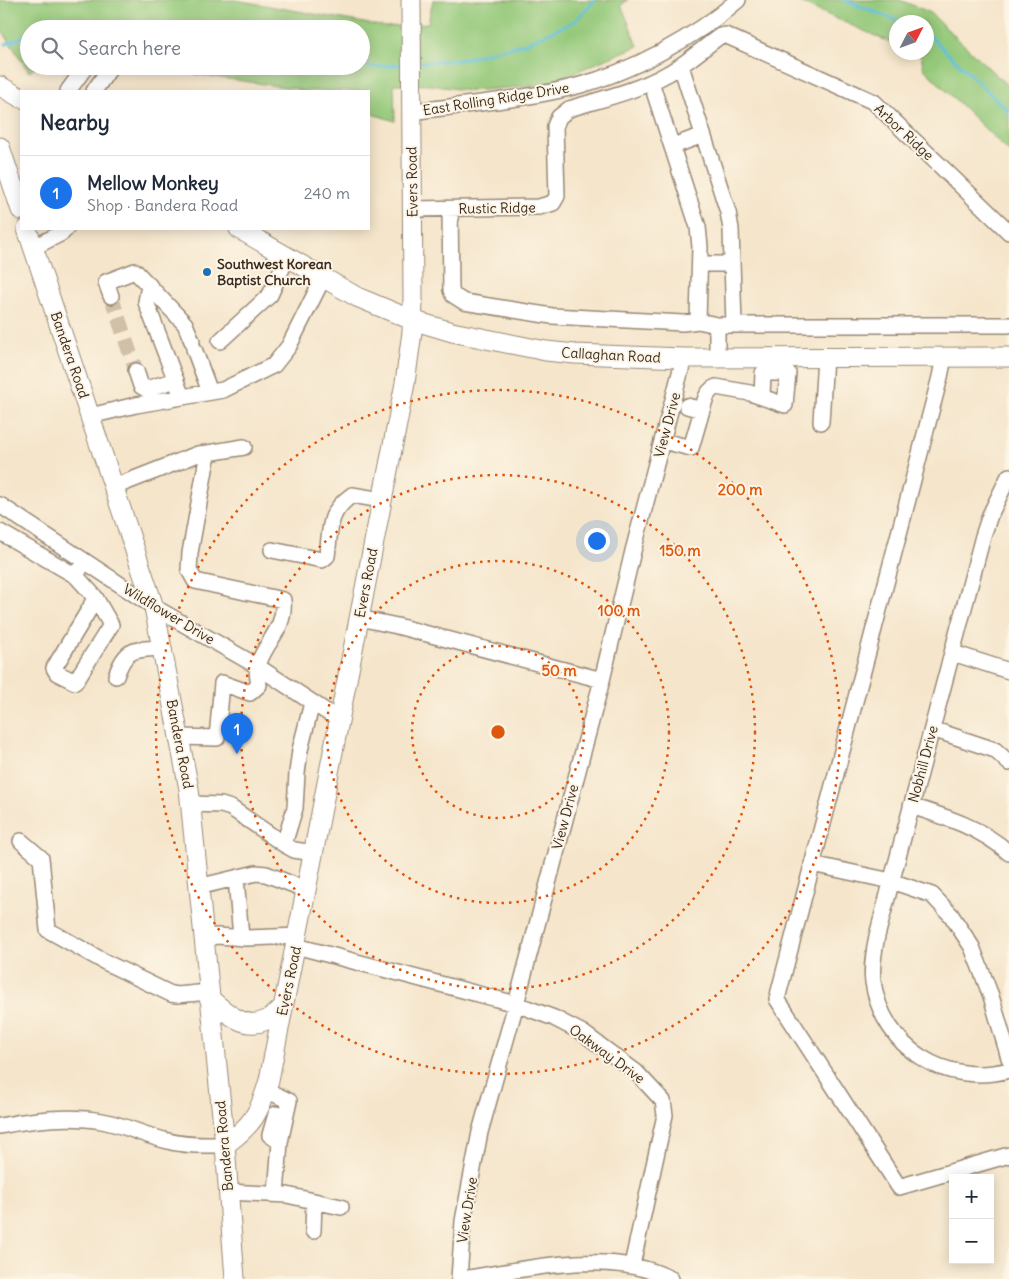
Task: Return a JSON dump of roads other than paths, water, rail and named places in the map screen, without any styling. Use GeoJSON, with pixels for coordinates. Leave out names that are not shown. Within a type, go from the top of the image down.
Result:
{"type":"FeatureCollection","features":[{"type":"Feature","properties":{"kind":"main road","name":"Evers Road"},"geometry":{"type":"LineString","coordinates":[[225,1145],[242,1132],[258,1112],[272,1107],[283,1007],[405,383],[412,332],[410,0]]}},
{"type":"Feature","properties":{"kind":"main road"},"geometry":{"type":"LineString","coordinates":[[0,86],[20,97]]}},
{"type":"Feature","properties":{"kind":"main road"},"geometry":{"type":"LineString","coordinates":[[0,147],[20,201]]}},
{"type":"Feature","properties":{"kind":"main road","name":"Bandera Road"},"geometry":{"type":"LineString","coordinates":[[27,230],[154,607],[191,804],[225,1145],[235,1279]]}},
{"type":"Feature","properties":{"kind":"main road","name":"Callaghan Road"},"geometry":{"type":"LineString","coordinates":[[244,230],[357,298],[412,320],[452,332],[546,351],[575,354],[684,358],[1009,357]]}},
{"type":"Feature","properties":{"kind":"main road"},"geometry":{"type":"LineString","coordinates":[[209,995],[229,1015],[255,1024],[269,1019],[283,1007]]}},
{"type":"Feature","properties":{"kind":"street","name":"East Rolling Ridge Drive"},"geometry":{"type":"LineString","coordinates":[[411,112],[541,94],[578,86],[615,74],[657,54],[726,11],[738,0]]}},
{"type":"Feature","properties":{"kind":"street","name":"East Rolling Ridge Drive"},"geometry":{"type":"LineString","coordinates":[[559,118],[569,109],[651,82],[665,75],[681,66],[720,36],[725,35]]}},
{"type":"Feature","properties":{"kind":"street","name":"Arbor Ridge"},"geometry":{"type":"LineString","coordinates":[[725,35],[874,102],[1009,232]]}},
{"type":"Feature","properties":{"kind":"street"},"geometry":{"type":"LineString","coordinates":[[657,54],[665,75]]}},
{"type":"Feature","properties":{"kind":"street"},"geometry":{"type":"LineString","coordinates":[[681,66],[728,212],[731,229],[734,325]]}},
{"type":"Feature","properties":{"kind":"street"},"geometry":{"type":"LineString","coordinates":[[69,90],[80,75]]}},
{"type":"Feature","properties":{"kind":"street"},"geometry":{"type":"LineString","coordinates":[[95,90],[105,75]]}},
{"type":"Feature","properties":{"kind":"street"},"geometry":{"type":"LineString","coordinates":[[651,82],[695,216],[700,247],[698,321]]}},
{"type":"Feature","properties":{"kind":"street","name":"Rustic Ridge"},"geometry":{"type":"LineString","coordinates":[[412,209],[539,207],[553,203],[557,196],[555,126],[559,118]]}},
{"type":"Feature","properties":{"kind":"street"},"geometry":{"type":"LineString","coordinates":[[673,146],[703,135]]}},
{"type":"Feature","properties":{"kind":"street"},"geometry":{"type":"LineString","coordinates":[[450,209],[450,280],[453,295],[464,302],[552,316],[664,322],[698,321],[717,325],[1009,325]]}},
{"type":"Feature","properties":{"kind":"street"},"geometry":{"type":"LineString","coordinates":[[34,247],[65,230]]}},
{"type":"Feature","properties":{"kind":"street"},"geometry":{"type":"LineString","coordinates":[[220,341],[270,294],[287,257]]}},
{"type":"Feature","properties":{"kind":"street"},"geometry":{"type":"LineString","coordinates":[[700,264],[731,264]]}},
{"type":"Feature","properties":{"kind":"street"},"geometry":{"type":"LineString","coordinates":[[111,296],[106,282],[136,271],[186,324],[210,392]]}},
{"type":"Feature","properties":{"kind":"street"},"geometry":{"type":"LineString","coordinates":[[90,416],[223,390],[274,365],[289,346],[323,278]]}},
{"type":"Feature","properties":{"kind":"street"},"geometry":{"type":"LineString","coordinates":[[149,285],[146,302],[182,397]]}},
{"type":"Feature","properties":{"kind":"street"},"geometry":{"type":"LineString","coordinates":[[717,325],[717,357]]}},
{"type":"Feature","properties":{"kind":"street"},"geometry":{"type":"LineString","coordinates":[[821,422],[825,357]]}},
{"type":"Feature","properties":{"kind":"street"},"geometry":{"type":"LineString","coordinates":[[944,357],[907,506],[777,999],[899,1187],[1009,1155]]}},
{"type":"Feature","properties":{"kind":"street","name":"View Drive"},"geometry":{"type":"LineString","coordinates":[[459,1279],[463,1221],[480,1132],[602,680],[633,551],[684,358]]}},
{"type":"Feature","properties":{"kind":"street"},"geometry":{"type":"LineString","coordinates":[[136,371],[141,386],[146,389],[176,380]]}},
{"type":"Feature","properties":{"kind":"street"},"geometry":{"type":"LineString","coordinates":[[663,441],[691,448],[707,395],[711,389],[716,387],[762,397]]}},
{"type":"Feature","properties":{"kind":"street"},"geometry":{"type":"LineString","coordinates":[[687,406],[702,410]]}},
{"type":"Feature","properties":{"kind":"street"},"geometry":{"type":"LineString","coordinates":[[114,487],[198,454],[244,447]]}},
{"type":"Feature","properties":{"kind":"street"},"geometry":{"type":"LineString","coordinates":[[179,738],[217,738],[222,683],[250,693],[259,685],[257,666],[281,624],[284,610],[283,600],[195,580],[189,570],[190,553],[208,452]]}},
{"type":"Feature","properties":{"kind":"street","name":"Nobhill Drive"},"geometry":{"type":"LineString","coordinates":[[1009,476],[993,508],[983,536],[875,946],[873,980],[878,1002],[887,1023],[908,1048],[917,1055],[940,1068],[959,1073],[982,1074],[1009,1070]]}},
{"type":"Feature","properties":{"kind":"street"},"geometry":{"type":"LineString","coordinates":[[272,550],[322,560],[326,556],[333,513],[342,502],[352,495],[382,500]]}},
{"type":"Feature","properties":{"kind":"street","name":"Wildflower Drive"},"geometry":{"type":"LineString","coordinates":[[0,505],[154,607],[257,666],[340,720]]}},
{"type":"Feature","properties":{"kind":"street"},"geometry":{"type":"LineString","coordinates":[[0,532],[76,576],[95,598],[111,625],[75,682],[57,673],[54,668],[95,598]]}},
{"type":"Feature","properties":{"kind":"street"},"geometry":{"type":"LineString","coordinates":[[76,576],[84,561]]}},
{"type":"Feature","properties":{"kind":"street"},"geometry":{"type":"LineString","coordinates":[[359,618],[397,626],[602,680]]}},
{"type":"Feature","properties":{"kind":"street"},"geometry":{"type":"LineString","coordinates":[[116,676],[126,655],[135,650],[162,648]]}},
{"type":"Feature","properties":{"kind":"street"},"geometry":{"type":"LineString","coordinates":[[952,653],[1009,671]]}},
{"type":"Feature","properties":{"kind":"street"},"geometry":{"type":"LineString","coordinates":[[284,844],[295,808],[300,750],[312,703]]}},
{"type":"Feature","properties":{"kind":"street"},"geometry":{"type":"LineString","coordinates":[[932,728],[995,750],[1009,763]]}},
{"type":"Feature","properties":{"kind":"street"},"geometry":{"type":"LineString","coordinates":[[191,804],[221,805],[231,808],[294,850],[314,853]]}},
{"type":"Feature","properties":{"kind":"street"},"geometry":{"type":"LineString","coordinates":[[911,806],[944,816],[977,831],[993,840],[1009,853]]}},
{"type":"Feature","properties":{"kind":"street"},"geometry":{"type":"LineString","coordinates":[[21,841],[40,858],[48,930],[105,962],[171,994],[209,995]]}},
{"type":"Feature","properties":{"kind":"street"},"geometry":{"type":"LineString","coordinates":[[812,864],[891,882],[932,895],[951,915],[972,947],[991,996],[1009,1058]]}},
{"type":"Feature","properties":{"kind":"street"},"geometry":{"type":"LineString","coordinates":[[198,887],[256,873],[266,874],[307,890]]}},
{"type":"Feature","properties":{"kind":"street"},"geometry":{"type":"LineString","coordinates":[[236,878],[242,938]]}},
{"type":"Feature","properties":{"kind":"street","name":"Oakway Drive"},"geometry":{"type":"LineString","coordinates":[[203,938],[217,936],[297,941],[516,1004],[554,1018],[583,1034],[636,1072],[663,1101],[665,1115],[632,1265]]}},
{"type":"Feature","properties":{"kind":"street"},"geometry":{"type":"LineString","coordinates":[[272,1107],[270,1135],[280,1142],[276,1194]]}},
{"type":"Feature","properties":{"kind":"street"},"geometry":{"type":"LineString","coordinates":[[0,1126],[50,1118],[76,1118],[102,1121],[176,1143],[225,1145]]}},
{"type":"Feature","properties":{"kind":"street"},"geometry":{"type":"LineString","coordinates":[[228,1192],[276,1194],[341,1207]]}},
{"type":"Feature","properties":{"kind":"street"},"geometry":{"type":"LineString","coordinates":[[313,1231],[314,1201]]}},
{"type":"Feature","properties":{"kind":"street"},"geometry":{"type":"LineString","coordinates":[[463,1279],[538,1267],[596,1262],[632,1265],[662,1274],[671,1279]]}},
{"type":"Feature","properties":{"kind":"waterway"},"geometry":{"type":"LineString","coordinates":[[417,63],[459,60],[524,44],[575,21],[595,0]]}},
{"type":"Feature","properties":{"kind":"waterway"},"geometry":{"type":"LineString","coordinates":[[844,0],[889,17]]}},
{"type":"Feature","properties":{"kind":"waterway"},"geometry":{"type":"LineString","coordinates":[[6,44],[20,38]]}},
{"type":"Feature","properties":{"kind":"waterway"},"geometry":{"type":"LineString","coordinates":[[934,40],[1009,112]]}},
{"type":"Feature","properties":{"kind":"waterway"},"geometry":{"type":"LineString","coordinates":[[370,66],[405,64]]}},
{"type":"Feature","properties":{"kind":"tunnel"},"geometry":{"type":"LineString","coordinates":[[111,296],[136,371]]}},
{"type":"Feature","properties":{"kind":"place","name":"Southwest Korean Baptist Church"},"geometry":{"type":"Point","coordinates":[207,272]}},
{"type":"Feature","properties":{"kind":"place","name":"Mellow Monkey"},"geometry":{"type":"Point","coordinates":[237,754]}}]}
